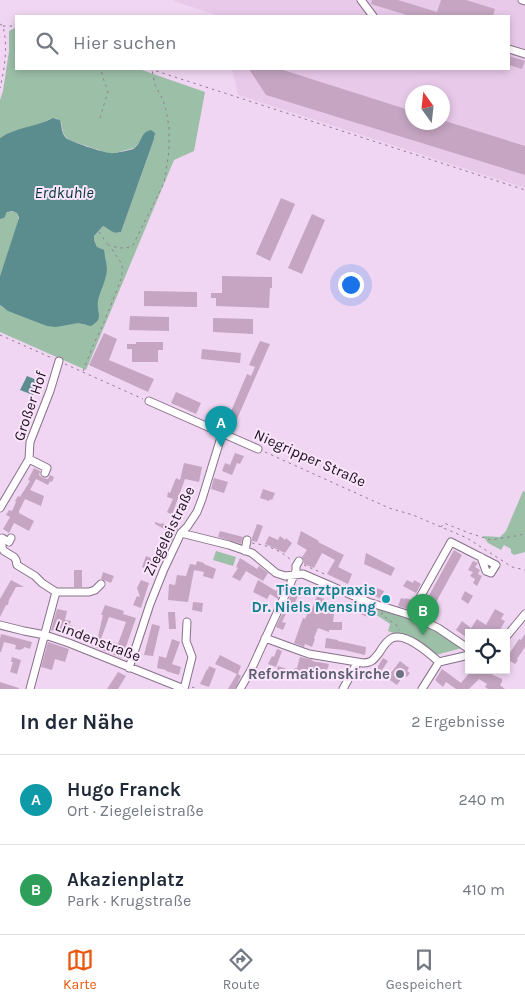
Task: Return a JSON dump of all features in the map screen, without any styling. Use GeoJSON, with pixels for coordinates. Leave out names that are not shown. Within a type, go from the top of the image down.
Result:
{"type":"FeatureCollection","features":[{"type":"Feature","properties":{"kind":"street"},"geometry":{"type":"LineString","coordinates":[[360,0],[373,15]]}},
{"type":"Feature","properties":{"kind":"street"},"geometry":{"type":"LineString","coordinates":[[510,49],[525,54]]}},
{"type":"Feature","properties":{"kind":"street","name":"Großer Hof"},"geometry":{"type":"LineString","coordinates":[[0,508],[29,459],[30,442],[60,361]]}},
{"type":"Feature","properties":{"kind":"street","name":"Niegripper Straße"},"geometry":{"type":"LineString","coordinates":[[149,401],[258,449]]}},
{"type":"Feature","properties":{"kind":"street","name":"Ziegeleistraße"},"geometry":{"type":"LineString","coordinates":[[129,668],[150,604],[164,569],[181,533],[197,512],[222,434]]}},
{"type":"Feature","properties":{"kind":"street","name":"Großer Hof"},"geometry":{"type":"LineString","coordinates":[[29,459],[47,468],[45,473]]}},
{"type":"Feature","properties":{"kind":"street"},"geometry":{"type":"LineString","coordinates":[[181,533],[252,553],[276,573],[284,576],[303,574],[368,602],[410,616],[438,628],[465,647]]}},
{"type":"Feature","properties":{"kind":"street"},"geometry":{"type":"LineString","coordinates":[[10,538],[9,542],[2,538],[2,548],[4,551],[14,557],[20,568],[35,576],[56,592],[89,592],[95,590],[101,584]]}},
{"type":"Feature","properties":{"kind":"street"},"geometry":{"type":"LineString","coordinates":[[245,551],[247,541]]}},
{"type":"Feature","properties":{"kind":"street"},"geometry":{"type":"LineString","coordinates":[[410,616],[451,542],[481,557]]}},
{"type":"Feature","properties":{"kind":"street"},"geometry":{"type":"LineString","coordinates":[[240,689],[251,670],[294,575],[298,562]]}},
{"type":"Feature","properties":{"kind":"street"},"geometry":{"type":"LineString","coordinates":[[30,689],[56,592]]}},
{"type":"Feature","properties":{"kind":"street"},"geometry":{"type":"LineString","coordinates":[[510,632],[525,614]]}},
{"type":"Feature","properties":{"kind":"street","name":"Lindenstraße"},"geometry":{"type":"LineString","coordinates":[[0,625],[45,635],[184,689],[192,657],[186,641],[187,622]]}},
{"type":"Feature","properties":{"kind":"street"},"geometry":{"type":"LineString","coordinates":[[265,638],[309,654],[357,663],[367,663],[372,661],[389,640],[398,637],[419,645],[439,662]]}},
{"type":"Feature","properties":{"kind":"street"},"geometry":{"type":"LineString","coordinates":[[422,689],[439,662],[465,656]]}},
{"type":"Feature","properties":{"kind":"street"},"geometry":{"type":"LineString","coordinates":[[343,689],[357,663]]}},
{"type":"Feature","properties":{"kind":"path"},"geometry":{"type":"LineString","coordinates":[[0,24],[3,26],[15,26]]}},
{"type":"Feature","properties":{"kind":"path"},"geometry":{"type":"LineString","coordinates":[[0,88],[5,68],[6,49],[3,26]]}},
{"type":"Feature","properties":{"kind":"path"},"geometry":{"type":"LineString","coordinates":[[100,118],[108,91],[101,70]]}},
{"type":"Feature","properties":{"kind":"path"},"geometry":{"type":"LineString","coordinates":[[109,245],[124,248],[129,248],[133,245],[165,181],[170,146],[169,127],[164,105],[150,70]]}},
{"type":"Feature","properties":{"kind":"path"},"geometry":{"type":"LineString","coordinates":[[153,70],[525,190]]}},
{"type":"Feature","properties":{"kind":"path"},"geometry":{"type":"LineString","coordinates":[[83,371],[123,274],[122,263],[99,232]]}},
{"type":"Feature","properties":{"kind":"path"},"geometry":{"type":"LineString","coordinates":[[0,335],[149,401]]}},
{"type":"Feature","properties":{"kind":"path","name":"Niegripper Straße"},"geometry":{"type":"LineString","coordinates":[[258,449],[389,508],[413,515],[467,538],[512,567],[525,570]]}},
{"type":"Feature","properties":{"kind":"path"},"geometry":{"type":"LineString","coordinates":[[441,528],[444,522],[469,534],[491,540],[521,536],[525,532]]}},
{"type":"Feature","properties":{"kind":"path"},"geometry":{"type":"LineString","coordinates":[[247,541],[277,550],[292,560],[327,575]]}},
{"type":"Feature","properties":{"kind":"path"},"geometry":{"type":"LineString","coordinates":[[382,606],[382,615],[399,627],[398,637]]}},
{"type":"Feature","properties":{"kind":"shaded area"},"geometry":{"type":"Polygon","coordinates":[[[525,0],[525,188],[238,95],[232,70],[510,70],[510,15],[216,15],[174,1],[525,0]]]}},
{"type":"Feature","properties":{"kind":"shaded area"},"geometry":{"type":"Polygon","coordinates":[[[15,28],[15,70],[142,70],[205,92],[194,151],[174,160],[86,370],[0,332],[0,305],[3,308],[73,323],[85,325],[95,323],[99,317],[97,303],[107,270],[105,255],[97,247],[94,236],[103,226],[118,233],[121,232],[155,136],[141,139],[134,148],[111,154],[68,140],[63,133],[61,122],[58,119],[51,119],[14,131],[0,138],[0,100],[9,51],[9,31],[15,28]]]}},
{"type":"Feature","properties":{"kind":"shaded area"},"geometry":{"type":"Polygon","coordinates":[[[9,211],[17,213],[19,221],[0,276],[0,219],[9,211]]]}},
{"type":"Feature","properties":{"kind":"shaded area"},"geometry":{"type":"Polygon","coordinates":[[[523,491],[525,492],[525,552],[514,555],[511,553],[511,549],[504,545],[501,550],[488,543],[483,536],[500,537],[506,531],[523,491]]]}},
{"type":"Feature","properties":{"kind":"shaded area"},"geometry":{"type":"Polygon","coordinates":[[[216,551],[236,557],[233,566],[213,560],[216,551]]]}},
{"type":"Feature","properties":{"kind":"shaded area"},"geometry":{"type":"Polygon","coordinates":[[[377,609],[438,631],[462,648],[436,655],[414,640],[388,631],[390,624],[375,614],[377,609]]]}},
{"type":"Feature","properties":{"kind":"water","name":"Erdkuhle"},"geometry":{"type":"Polygon","coordinates":[[[53,118],[60,120],[63,134],[68,140],[110,153],[133,149],[147,131],[151,130],[155,133],[121,232],[114,232],[103,226],[94,236],[97,247],[104,250],[107,270],[98,301],[99,317],[91,326],[78,323],[56,327],[47,326],[8,311],[0,305],[0,276],[19,218],[17,213],[12,211],[7,212],[4,218],[0,219],[0,138],[6,134],[53,118]]]}},
{"type":"Feature","properties":{"kind":"water"},"geometry":{"type":"Polygon","coordinates":[[[27,376],[39,381],[33,395],[20,390],[27,376]]]}},
{"type":"Feature","properties":{"kind":"building"},"geometry":{"type":"Polygon","coordinates":[[[372,0],[398,0],[437,12],[441,0],[466,0],[495,9],[493,15],[407,15],[371,4],[372,0]]]}},
{"type":"Feature","properties":{"kind":"building"},"geometry":{"type":"Polygon","coordinates":[[[510,56],[525,61],[522,69],[510,65],[510,56]]]}},
{"type":"Feature","properties":{"kind":"building"},"geometry":{"type":"Polygon","coordinates":[[[250,70],[283,70],[405,109],[405,130],[450,130],[450,123],[525,146],[525,175],[266,95],[250,70]]]}},
{"type":"Feature","properties":{"kind":"building"},"geometry":{"type":"Polygon","coordinates":[[[281,198],[295,204],[270,261],[256,254],[281,198]]]}},
{"type":"Feature","properties":{"kind":"building"},"geometry":{"type":"Polygon","coordinates":[[[312,214],[325,220],[302,274],[288,268],[312,214]]]}},
{"type":"Feature","properties":{"kind":"building"},"geometry":{"type":"Polygon","coordinates":[[[222,276],[272,277],[269,308],[216,306],[216,298],[211,298],[211,293],[222,293],[222,276]]]}},
{"type":"Feature","properties":{"kind":"building"},"geometry":{"type":"Polygon","coordinates":[[[144,291],[197,292],[197,307],[144,306],[144,291]]]}},
{"type":"Feature","properties":{"kind":"building"},"geometry":{"type":"Polygon","coordinates":[[[130,316],[169,317],[169,331],[129,330],[130,316]]]}},
{"type":"Feature","properties":{"kind":"building"},"geometry":{"type":"Polygon","coordinates":[[[213,318],[253,319],[253,334],[213,332],[213,318]]]}},
{"type":"Feature","properties":{"kind":"building"},"geometry":{"type":"Polygon","coordinates":[[[104,333],[117,339],[109,360],[154,379],[148,392],[89,365],[104,333]]]}},
{"type":"Feature","properties":{"kind":"building"},"geometry":{"type":"Polygon","coordinates":[[[260,341],[270,344],[237,419],[229,416],[247,374],[251,376],[255,367],[249,365],[260,341]]]}},
{"type":"Feature","properties":{"kind":"building"},"geometry":{"type":"Polygon","coordinates":[[[136,342],[163,342],[163,350],[158,350],[158,362],[132,362],[132,349],[127,349],[127,344],[136,344],[136,342]]]}},
{"type":"Feature","properties":{"kind":"building"},"geometry":{"type":"Polygon","coordinates":[[[202,349],[241,353],[240,363],[201,359],[202,349]]]}},
{"type":"Feature","properties":{"kind":"building"},"geometry":{"type":"Polygon","coordinates":[[[176,392],[201,403],[196,414],[171,403],[176,392]]]}},
{"type":"Feature","properties":{"kind":"building"},"geometry":{"type":"Polygon","coordinates":[[[235,453],[244,456],[240,464],[237,463],[232,475],[222,471],[225,463],[230,465],[235,453]]]}},
{"type":"Feature","properties":{"kind":"building"},"geometry":{"type":"Polygon","coordinates":[[[184,463],[202,467],[199,482],[185,479],[172,515],[167,512],[173,499],[167,497],[168,492],[170,493],[176,478],[180,480],[184,463]]]}},
{"type":"Feature","properties":{"kind":"building"},"geometry":{"type":"Polygon","coordinates":[[[34,468],[40,471],[39,475],[43,478],[48,479],[50,475],[54,477],[48,485],[36,479],[30,490],[44,496],[41,506],[25,499],[19,511],[19,513],[34,521],[29,531],[14,523],[9,533],[3,529],[10,517],[6,515],[9,510],[12,511],[18,496],[20,497],[30,481],[28,480],[34,468]]]}},
{"type":"Feature","properties":{"kind":"building"},"geometry":{"type":"Polygon","coordinates":[[[214,478],[228,482],[224,493],[211,489],[214,478]]]}},
{"type":"Feature","properties":{"kind":"building"},"geometry":{"type":"Polygon","coordinates":[[[263,489],[275,493],[272,500],[260,498],[263,489]]]}},
{"type":"Feature","properties":{"kind":"building"},"geometry":{"type":"Polygon","coordinates":[[[155,522],[178,528],[170,544],[165,542],[168,531],[155,524],[155,522]]]}},
{"type":"Feature","properties":{"kind":"building"},"geometry":{"type":"Polygon","coordinates":[[[257,524],[263,526],[257,542],[252,541],[252,538],[257,524]]]}},
{"type":"Feature","properties":{"kind":"building"},"geometry":{"type":"Polygon","coordinates":[[[220,531],[243,537],[241,544],[218,537],[220,531]]]}},
{"type":"Feature","properties":{"kind":"building"},"geometry":{"type":"Polygon","coordinates":[[[301,531],[344,555],[338,567],[352,574],[348,584],[327,574],[335,560],[322,553],[314,568],[304,564],[302,557],[307,550],[297,544],[301,531]]]}},
{"type":"Feature","properties":{"kind":"building"},"geometry":{"type":"Polygon","coordinates":[[[269,536],[278,540],[280,536],[292,543],[285,553],[265,544],[269,536]]]}},
{"type":"Feature","properties":{"kind":"building"},"geometry":{"type":"Polygon","coordinates":[[[454,550],[462,555],[435,604],[427,599],[454,550]]]}},
{"type":"Feature","properties":{"kind":"building"},"geometry":{"type":"Polygon","coordinates":[[[366,553],[395,568],[391,576],[364,564],[366,553]]]}},
{"type":"Feature","properties":{"kind":"building"},"geometry":{"type":"Polygon","coordinates":[[[146,556],[153,559],[149,570],[142,567],[146,556]]]}},
{"type":"Feature","properties":{"kind":"building"},"geometry":{"type":"Polygon","coordinates":[[[240,558],[257,569],[259,566],[268,573],[263,581],[246,571],[240,581],[232,577],[238,568],[236,567],[240,558]]]}},
{"type":"Feature","properties":{"kind":"building"},"geometry":{"type":"Polygon","coordinates":[[[197,561],[216,569],[213,579],[203,576],[204,572],[194,570],[188,602],[168,600],[169,584],[175,585],[177,575],[186,576],[190,564],[196,565],[197,561]]]}},
{"type":"Feature","properties":{"kind":"building"},"geometry":{"type":"Polygon","coordinates":[[[473,561],[478,563],[475,567],[480,570],[478,574],[482,576],[477,586],[473,583],[475,579],[470,576],[473,572],[468,570],[473,561]]]}},
{"type":"Feature","properties":{"kind":"building"},"geometry":{"type":"Polygon","coordinates":[[[74,570],[82,570],[82,587],[74,587],[74,570]]]}},
{"type":"Feature","properties":{"kind":"building"},"geometry":{"type":"Polygon","coordinates":[[[103,572],[114,576],[111,583],[101,579],[103,572]]]}},
{"type":"Feature","properties":{"kind":"building"},"geometry":{"type":"Polygon","coordinates":[[[11,580],[24,587],[16,587],[0,617],[0,599],[11,580]]]}},
{"type":"Feature","properties":{"kind":"building"},"geometry":{"type":"Polygon","coordinates":[[[141,580],[149,583],[141,608],[133,605],[137,596],[140,597],[137,588],[141,580]]]}},
{"type":"Feature","properties":{"kind":"building"},"geometry":{"type":"Polygon","coordinates":[[[258,580],[276,591],[280,585],[282,588],[278,599],[270,594],[267,599],[253,592],[258,580]]]}},
{"type":"Feature","properties":{"kind":"building"},"geometry":{"type":"Polygon","coordinates":[[[407,580],[413,583],[414,580],[421,584],[416,593],[403,586],[407,580]]]}},
{"type":"Feature","properties":{"kind":"building"},"geometry":{"type":"Polygon","coordinates":[[[295,586],[301,589],[292,609],[289,607],[282,622],[286,623],[283,630],[276,627],[295,586]]]}},
{"type":"Feature","properties":{"kind":"building"},"geometry":{"type":"Polygon","coordinates":[[[372,586],[384,591],[381,599],[369,593],[372,586]]]}},
{"type":"Feature","properties":{"kind":"building"},"geometry":{"type":"Polygon","coordinates":[[[465,591],[473,596],[468,604],[461,599],[465,591]]]}},
{"type":"Feature","properties":{"kind":"building"},"geometry":{"type":"Polygon","coordinates":[[[317,596],[324,599],[320,610],[334,614],[333,622],[342,622],[342,630],[329,630],[329,632],[318,628],[312,647],[305,644],[304,647],[294,643],[303,618],[305,619],[310,608],[312,609],[317,596]]]}},
{"type":"Feature","properties":{"kind":"building"},"geometry":{"type":"Polygon","coordinates":[[[401,598],[412,600],[407,609],[398,606],[401,598]]]}},
{"type":"Feature","properties":{"kind":"building"},"geometry":{"type":"Polygon","coordinates":[[[193,602],[203,603],[202,612],[192,610],[193,602]]]}},
{"type":"Feature","properties":{"kind":"building"},"geometry":{"type":"Polygon","coordinates":[[[351,602],[374,610],[370,618],[348,609],[351,602]]]}},
{"type":"Feature","properties":{"kind":"building"},"geometry":{"type":"Polygon","coordinates":[[[105,605],[124,611],[123,614],[136,618],[122,658],[92,646],[94,640],[97,641],[103,615],[101,615],[105,605]],[[109,617],[101,639],[118,644],[126,622],[109,617]]]}},
{"type":"Feature","properties":{"kind":"building"},"geometry":{"type":"Polygon","coordinates":[[[57,609],[67,611],[65,620],[71,621],[69,625],[80,631],[77,639],[51,630],[57,609]]]}},
{"type":"Feature","properties":{"kind":"building"},"geometry":{"type":"Polygon","coordinates":[[[495,609],[504,614],[501,619],[505,621],[500,629],[465,629],[465,636],[456,630],[462,621],[471,628],[477,619],[486,625],[495,609]]]}},
{"type":"Feature","properties":{"kind":"building"},"geometry":{"type":"Polygon","coordinates":[[[168,612],[175,612],[176,629],[169,629],[168,612]]]}},
{"type":"Feature","properties":{"kind":"building"},"geometry":{"type":"Polygon","coordinates":[[[152,624],[160,626],[153,656],[144,655],[152,624]]]}},
{"type":"Feature","properties":{"kind":"building"},"geometry":{"type":"Polygon","coordinates":[[[1,634],[32,642],[30,649],[24,647],[21,650],[15,649],[16,645],[4,642],[0,652],[1,634]]]}},
{"type":"Feature","properties":{"kind":"building"},"geometry":{"type":"Polygon","coordinates":[[[525,634],[525,647],[515,664],[510,661],[510,652],[519,639],[521,640],[525,634]]]}},
{"type":"Feature","properties":{"kind":"building"},"geometry":{"type":"Polygon","coordinates":[[[326,638],[366,647],[365,655],[325,648],[326,638]]]}},
{"type":"Feature","properties":{"kind":"building"},"geometry":{"type":"Polygon","coordinates":[[[172,639],[180,642],[172,664],[181,667],[179,675],[157,668],[159,656],[166,658],[172,639]]]}},
{"type":"Feature","properties":{"kind":"building"},"geometry":{"type":"Polygon","coordinates":[[[48,642],[69,649],[65,662],[55,659],[52,670],[41,667],[48,642]]]}},
{"type":"Feature","properties":{"kind":"building"},"geometry":{"type":"Polygon","coordinates":[[[277,649],[282,651],[276,667],[268,664],[272,656],[274,657],[277,649]]]}},
{"type":"Feature","properties":{"kind":"building"},"geometry":{"type":"Polygon","coordinates":[[[220,655],[241,666],[238,674],[241,676],[235,689],[228,689],[237,674],[215,664],[220,655]]]}},
{"type":"Feature","properties":{"kind":"building"},"geometry":{"type":"Polygon","coordinates":[[[12,657],[21,660],[17,674],[10,672],[13,662],[11,662],[12,657]]]}},
{"type":"Feature","properties":{"kind":"building"},"geometry":{"type":"Polygon","coordinates":[[[300,657],[329,664],[327,670],[316,668],[314,673],[309,671],[308,675],[303,673],[302,678],[276,672],[278,666],[293,671],[297,668],[300,657]]]}},
{"type":"Feature","properties":{"kind":"building"},"geometry":{"type":"Polygon","coordinates":[[[383,658],[388,661],[378,676],[374,673],[383,658]]]}},
{"type":"Feature","properties":{"kind":"building","name":"Reformationskirche"},"geometry":{"type":"Polygon","coordinates":[[[400,661],[409,668],[407,671],[410,673],[407,677],[404,675],[397,685],[387,678],[400,661]]]}},
{"type":"Feature","properties":{"kind":"building"},"geometry":{"type":"Polygon","coordinates":[[[209,666],[216,669],[209,687],[200,684],[209,666]]]}},
{"type":"Feature","properties":{"kind":"building"},"geometry":{"type":"Polygon","coordinates":[[[442,669],[461,683],[469,674],[492,674],[502,679],[500,685],[505,689],[488,689],[485,687],[487,684],[479,679],[469,689],[456,689],[446,682],[443,687],[435,680],[442,669]]]}},
{"type":"Feature","properties":{"kind":"building"},"geometry":{"type":"Polygon","coordinates":[[[118,672],[126,676],[118,689],[107,689],[118,672]]]}},
{"type":"Feature","properties":{"kind":"building"},"geometry":{"type":"Polygon","coordinates":[[[0,682],[19,688],[19,689],[0,689],[0,682]]]}},
{"type":"Feature","properties":{"kind":"place","name":"Hugo Franck"},"geometry":{"type":"Point","coordinates":[221,447]}},
{"type":"Feature","properties":{"kind":"place","name":"Tierarztpraxis Dr. Niels Mensing"},"geometry":{"type":"Point","coordinates":[386,599]}},
{"type":"Feature","properties":{"kind":"place","name":"Akazienplatz"},"geometry":{"type":"Point","coordinates":[423,635]}},
{"type":"Feature","properties":{"kind":"place","name":"Reformationskirche"},"geometry":{"type":"Point","coordinates":[400,674]}}]}
